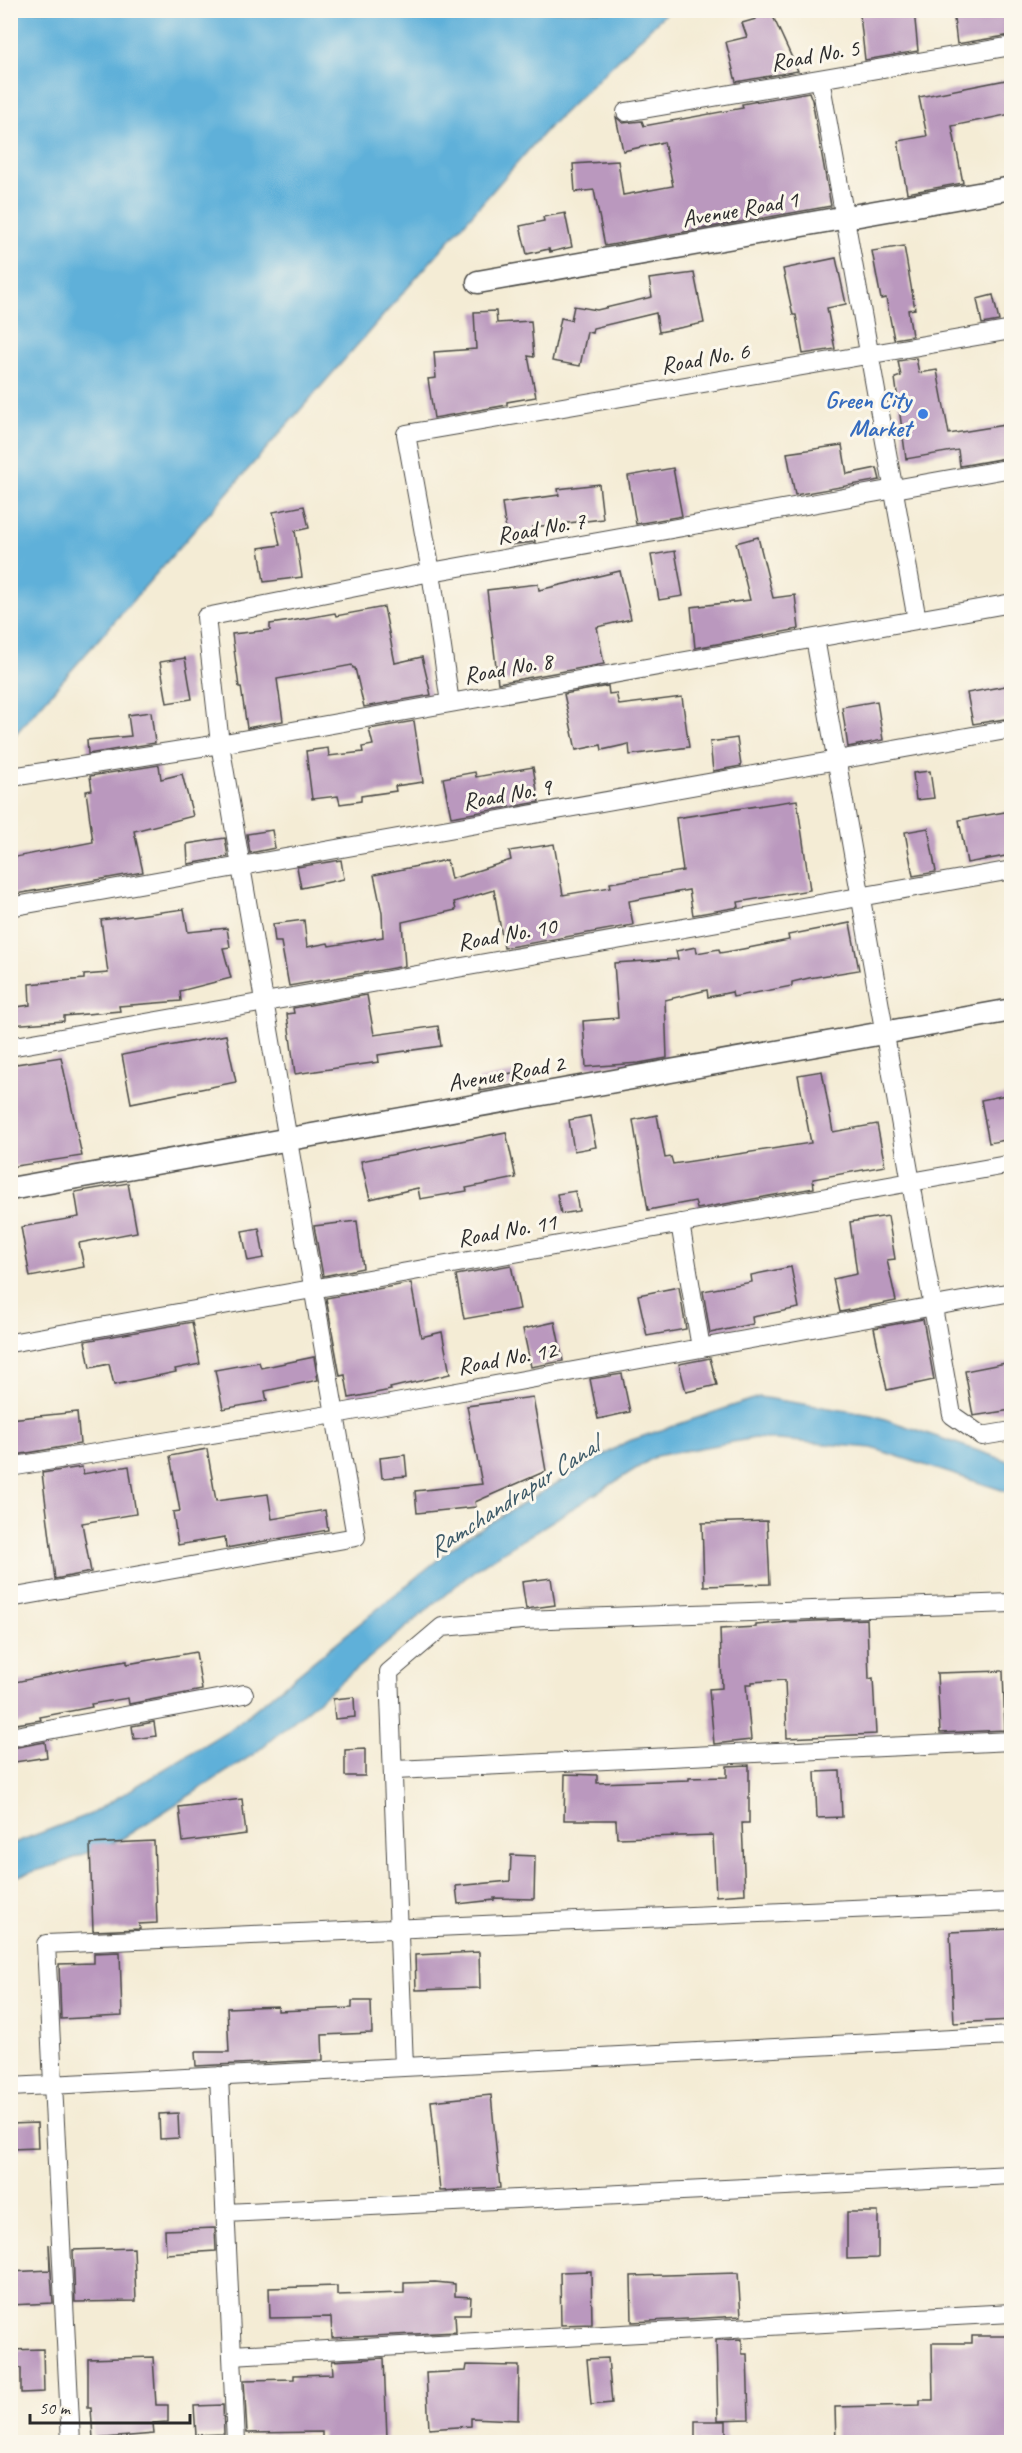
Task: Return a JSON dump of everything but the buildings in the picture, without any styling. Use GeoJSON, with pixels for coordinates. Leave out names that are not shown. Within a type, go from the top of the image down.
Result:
{"type":"FeatureCollection","features":[{"type":"Feature","properties":{"kind":"street","name":"Road No. 5"},"geometry":{"type":"LineString","coordinates":[[626,112],[1011,46]]}},
{"type":"Feature","properties":{"kind":"street"},"geometry":{"type":"LineString","coordinates":[[820,79],[917,620]]}},
{"type":"Feature","properties":{"kind":"street","name":"Avenue Road 1"},"geometry":{"type":"LineString","coordinates":[[478,282],[1011,188]]}},
{"type":"Feature","properties":{"kind":"street","name":"Road No. 6"},"geometry":{"type":"LineString","coordinates":[[431,572],[406,434],[1011,330]]}},
{"type":"Feature","properties":{"kind":"street","name":"Road No. 7"},"geometry":{"type":"LineString","coordinates":[[220,744],[206,617],[431,572],[1011,468]]}},
{"type":"Feature","properties":{"kind":"street"},"geometry":{"type":"LineString","coordinates":[[431,572],[450,703]]}},
{"type":"Feature","properties":{"kind":"street","name":"Road No. 8"},"geometry":{"type":"LineString","coordinates":[[12,777],[220,744],[1011,603]]}},
{"type":"Feature","properties":{"kind":"street"},"geometry":{"type":"LineString","coordinates":[[815,638],[952,1415],[982,1436],[1011,1431]]}},
{"type":"Feature","properties":{"kind":"street","name":"Road No. 9"},"geometry":{"type":"LineString","coordinates":[[10,907],[1011,729]]}},
{"type":"Feature","properties":{"kind":"street"},"geometry":{"type":"LineString","coordinates":[[10,1598],[356,1537],[220,744]]}},
{"type":"Feature","properties":{"kind":"street","name":"Road No. 10"},"geometry":{"type":"LineString","coordinates":[[10,1047],[1011,870]]}},
{"type":"Feature","properties":{"kind":"street","name":"Avenue Road 2"},"geometry":{"type":"LineString","coordinates":[[10,1189],[1011,1010]]}},
{"type":"Feature","properties":{"kind":"street","name":"Road No. 11"},"geometry":{"type":"LineString","coordinates":[[10,1343],[1011,1164]]}},
{"type":"Feature","properties":{"kind":"street"},"geometry":{"type":"LineString","coordinates":[[680,1223],[701,1348]]}},
{"type":"Feature","properties":{"kind":"street","name":"Road No. 12"},"geometry":{"type":"LineString","coordinates":[[10,1467],[335,1414],[1011,1292]]}},
{"type":"Feature","properties":{"kind":"street"},"geometry":{"type":"LineString","coordinates":[[404,2067],[395,1770],[389,1672],[442,1628],[522,1620],[1011,1603]]}},
{"type":"Feature","properties":{"kind":"street"},"geometry":{"type":"LineString","coordinates":[[10,1737],[244,1694]]}},
{"type":"Feature","properties":{"kind":"street"},"geometry":{"type":"LineString","coordinates":[[395,1770],[1011,1741]]}},
{"type":"Feature","properties":{"kind":"street"},"geometry":{"type":"LineString","coordinates":[[71,2442],[46,1944],[1011,1902]]}},
{"type":"Feature","properties":{"kind":"street"},"geometry":{"type":"LineString","coordinates":[[10,2087],[1011,2036]]}},
{"type":"Feature","properties":{"kind":"street"},"geometry":{"type":"LineString","coordinates":[[219,2076],[236,2442]]}},
{"type":"Feature","properties":{"kind":"street"},"geometry":{"type":"LineString","coordinates":[[225,2213],[1011,2175]]}},
{"type":"Feature","properties":{"kind":"street"},"geometry":{"type":"LineString","coordinates":[[232,2355],[1011,2313]]}},
{"type":"Feature","properties":{"kind":"water"},"geometry":{"type":"Polygon","coordinates":[[[11,10],[668,11],[548,128],[11,739],[11,10]]]}},
{"type":"Feature","properties":{"kind":"water"},"geometry":{"type":"Polygon","coordinates":[[[759,1397],[873,1415],[1011,1462],[1011,1493],[872,1448],[755,1438],[656,1456],[476,1569],[254,1754],[120,1840],[56,1865],[11,1878],[11,1844],[91,1814],[232,1728],[463,1539],[626,1442],[759,1397]]]}},
{"type":"Feature","properties":{"kind":"place","name":"Green City Market"},"geometry":{"type":"Point","coordinates":[923,414]}},
{"type":"Feature","properties":{"kind":"water label","name":"Ramchandrapur Canal"},"geometry":{"type":"Point","coordinates":[513,1497]}}]}
